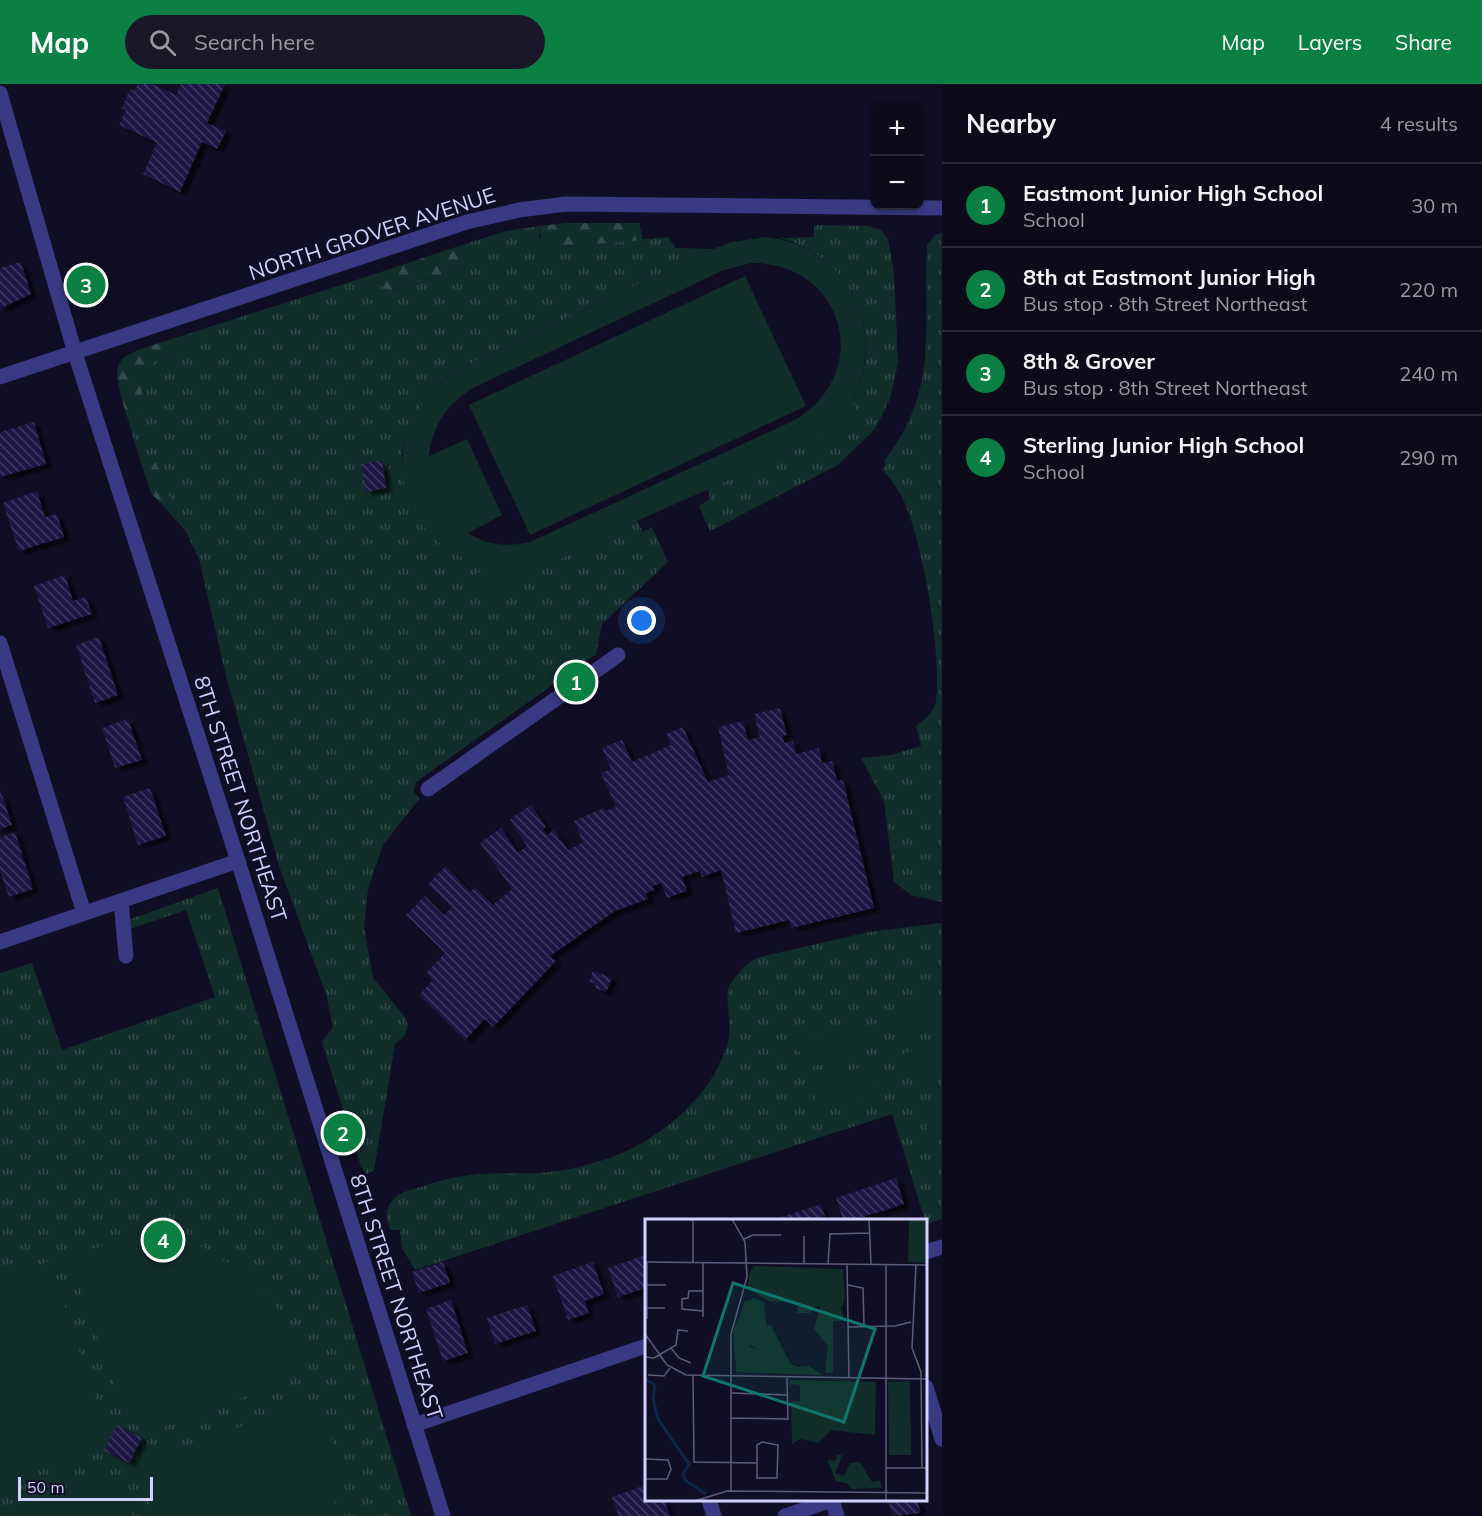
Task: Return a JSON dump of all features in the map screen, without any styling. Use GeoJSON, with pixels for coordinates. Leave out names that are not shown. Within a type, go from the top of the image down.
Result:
{"type":"FeatureCollection","features":[{"type":"Feature","properties":{"kind":"street","name":"8TH STREET NORTHEAST"},"geometry":{"type":"LineString","coordinates":[[0,93],[75,353],[238,861],[443,1516]]}},
{"type":"Feature","properties":{"kind":"street","name":"NORTH GROVER AVENUE"},"geometry":{"type":"LineString","coordinates":[[0,377],[467,222],[519,210],[566,204],[942,207]]}},
{"type":"Feature","properties":{"kind":"street"},"geometry":{"type":"LineString","coordinates":[[0,643],[84,913]]}},
{"type":"Feature","properties":{"kind":"street"},"geometry":{"type":"LineString","coordinates":[[428,789],[618,655]]}},
{"type":"Feature","properties":{"kind":"street"},"geometry":{"type":"LineString","coordinates":[[0,942],[238,861]]}},
{"type":"Feature","properties":{"kind":"street"},"geometry":{"type":"LineString","coordinates":[[121,901],[126,956]]}},
{"type":"Feature","properties":{"kind":"street"},"geometry":{"type":"LineString","coordinates":[[927,1252],[942,1247]]}},
{"type":"Feature","properties":{"kind":"street"},"geometry":{"type":"LineString","coordinates":[[414,1425],[645,1346]]}},
{"type":"Feature","properties":{"kind":"street"},"geometry":{"type":"LineString","coordinates":[[927,1389],[937,1405],[942,1439]]}},
{"type":"Feature","properties":{"kind":"street"},"geometry":{"type":"LineString","coordinates":[[709,1501],[714,1516]]}},
{"type":"Feature","properties":{"kind":"street"},"geometry":{"type":"LineString","coordinates":[[785,1516],[829,1501]]}},
{"type":"Feature","properties":{"kind":"street"},"geometry":{"type":"LineString","coordinates":[[832,1501],[837,1516]]}},
{"type":"Feature","properties":{"kind":"green space"},"geometry":{"type":"Polygon","coordinates":[[[566,223],[639,223],[643,240],[547,248],[541,244],[540,226],[566,223]]]}},
{"type":"Feature","properties":{"kind":"green space"},"geometry":{"type":"Polygon","coordinates":[[[814,225],[868,226],[881,230],[888,239],[894,273],[898,363],[890,399],[875,429],[838,465],[710,531],[699,506],[710,499],[708,489],[860,421],[852,402],[862,377],[866,351],[864,326],[856,302],[844,281],[827,262],[805,248],[780,238],[814,237],[814,225]]]}},
{"type":"Feature","properties":{"kind":"green space"},"geometry":{"type":"Polygon","coordinates":[[[540,226],[539,237],[547,248],[668,237],[676,248],[713,249],[463,367],[447,377],[432,394],[403,445],[404,482],[409,499],[415,513],[434,537],[459,555],[490,568],[485,595],[637,521],[643,532],[652,527],[668,562],[602,624],[596,654],[416,782],[414,792],[419,799],[383,845],[368,889],[364,927],[373,978],[405,1017],[408,1026],[405,1035],[395,1044],[374,1170],[367,1174],[361,1167],[322,1042],[333,1027],[326,994],[280,869],[227,680],[199,559],[185,530],[165,508],[170,498],[150,461],[141,463],[127,416],[143,404],[141,384],[146,370],[157,360],[175,350],[172,339],[372,275],[383,288],[394,291],[465,267],[468,258],[462,245],[506,231],[540,226]]]}},
{"type":"Feature","properties":{"kind":"green space"},"geometry":{"type":"Polygon","coordinates":[[[942,233],[942,902],[911,895],[894,882],[884,801],[861,758],[891,755],[921,746],[916,726],[931,713],[936,702],[936,657],[933,628],[917,539],[899,492],[882,469],[886,466],[884,461],[902,435],[914,409],[921,383],[925,358],[927,245],[935,235],[942,233]]]}},
{"type":"Feature","properties":{"kind":"green space"},"geometry":{"type":"Polygon","coordinates":[[[765,237],[794,243],[818,256],[838,274],[853,296],[862,320],[866,347],[862,375],[852,402],[861,421],[637,521],[485,596],[476,574],[489,568],[459,556],[443,546],[422,525],[409,502],[403,477],[403,452],[410,427],[422,404],[440,384],[463,367],[732,242],[765,237]],[[751,263],[724,270],[464,394],[448,408],[442,417],[433,435],[429,456],[467,439],[502,515],[468,533],[491,543],[514,545],[530,542],[793,421],[819,401],[834,376],[841,350],[838,324],[827,300],[809,281],[783,268],[751,263]]]}},
{"type":"Feature","properties":{"kind":"green space"},"geometry":{"type":"Polygon","coordinates":[[[462,245],[468,258],[465,267],[393,291],[383,288],[372,275],[462,245]]]}},
{"type":"Feature","properties":{"kind":"green space"},"geometry":{"type":"Polygon","coordinates":[[[745,276],[806,406],[530,535],[469,405],[745,276]]]}},
{"type":"Feature","properties":{"kind":"green space"},"geometry":{"type":"Polygon","coordinates":[[[172,339],[176,349],[151,364],[143,376],[144,404],[127,416],[118,380],[121,361],[138,350],[172,339]]]}},
{"type":"Feature","properties":{"kind":"green space"},"geometry":{"type":"Polygon","coordinates":[[[150,461],[156,463],[170,498],[165,508],[151,493],[141,463],[150,461]]]}},
{"type":"Feature","properties":{"kind":"green space"},"geometry":{"type":"Polygon","coordinates":[[[218,888],[411,1516],[0,1516],[0,973],[32,963],[62,1050],[215,997],[186,910],[130,929],[128,920],[218,888]]]}},
{"type":"Feature","properties":{"kind":"green space"},"geometry":{"type":"Polygon","coordinates":[[[942,924],[942,1219],[927,1224],[927,1219],[924,1219],[892,1114],[415,1270],[402,1248],[400,1230],[390,1230],[387,1211],[390,1203],[397,1196],[406,1191],[452,1178],[546,1172],[582,1166],[609,1158],[646,1140],[681,1115],[709,1083],[729,1039],[729,987],[748,964],[756,958],[869,932],[942,924]]]}},
{"type":"Feature","properties":{"kind":"green space"},"geometry":{"type":"Polygon","coordinates":[[[942,994],[942,1026],[899,1039],[890,1011],[942,994]]]}},
{"type":"Feature","properties":{"kind":"green space"},"geometry":{"type":"Polygon","coordinates":[[[857,1021],[866,1050],[805,1069],[796,1041],[857,1021]]]}},
{"type":"Feature","properties":{"kind":"green space"},"geometry":{"type":"Polygon","coordinates":[[[942,1041],[942,1072],[913,1082],[904,1053],[942,1041]]]}},
{"type":"Feature","properties":{"kind":"green space"},"geometry":{"type":"Polygon","coordinates":[[[871,1064],[880,1092],[819,1112],[810,1083],[871,1064]]]}},
{"type":"Feature","properties":{"kind":"green space"},"geometry":{"type":"Polygon","coordinates":[[[942,1098],[942,1130],[929,1134],[920,1105],[942,1098]]]}},
{"type":"Feature","properties":{"kind":"green space"},"geometry":{"type":"Polygon","coordinates":[[[132,1237],[194,1242],[256,1280],[290,1325],[311,1372],[153,1431],[127,1422],[70,1256],[132,1237]]]}},
{"type":"Feature","properties":{"kind":"green space"},"geometry":{"type":"Polygon","coordinates":[[[50,1261],[104,1425],[89,1452],[0,1485],[0,1285],[15,1275],[50,1261]]]}},
{"type":"Feature","properties":{"kind":"green space"},"geometry":{"type":"Polygon","coordinates":[[[315,1401],[333,1444],[337,1470],[334,1516],[153,1516],[141,1477],[153,1457],[315,1401]]]}},
{"type":"Feature","properties":{"kind":"green space"},"geometry":{"type":"Polygon","coordinates":[[[100,1478],[124,1489],[132,1516],[0,1516],[0,1512],[100,1478]]]}},
{"type":"Feature","properties":{"kind":"building"},"geometry":{"type":"Polygon","coordinates":[[[138,84],[152,84],[176,95],[181,84],[225,84],[207,123],[226,131],[217,149],[202,142],[180,192],[143,174],[157,143],[119,125],[126,110],[122,108],[130,89],[134,91],[138,84]]]}},
{"type":"Feature","properties":{"kind":"building"},"geometry":{"type":"Polygon","coordinates":[[[21,262],[31,294],[0,309],[0,268],[21,262]]]}},
{"type":"Feature","properties":{"kind":"building"},"geometry":{"type":"Polygon","coordinates":[[[34,422],[46,464],[0,477],[0,432],[34,422]]]}},
{"type":"Feature","properties":{"kind":"building"},"geometry":{"type":"Polygon","coordinates":[[[382,460],[386,488],[366,492],[361,464],[382,460]]]}},
{"type":"Feature","properties":{"kind":"building"},"geometry":{"type":"Polygon","coordinates":[[[37,491],[45,517],[57,514],[64,537],[19,551],[3,503],[37,491]]]}},
{"type":"Feature","properties":{"kind":"building"},"geometry":{"type":"Polygon","coordinates":[[[65,575],[73,601],[86,597],[92,614],[48,628],[34,586],[65,575]]]}},
{"type":"Feature","properties":{"kind":"building"},"geometry":{"type":"Polygon","coordinates":[[[99,637],[118,695],[95,703],[76,645],[99,637]]]}},
{"type":"Feature","properties":{"kind":"building"},"geometry":{"type":"Polygon","coordinates":[[[780,708],[787,735],[783,736],[784,743],[793,741],[796,754],[819,748],[822,763],[832,761],[837,781],[843,780],[874,908],[791,928],[789,920],[736,933],[721,870],[702,877],[700,871],[682,877],[687,891],[667,898],[661,883],[653,886],[654,890],[646,893],[648,899],[615,911],[550,956],[556,961],[493,1027],[485,1019],[465,1040],[419,995],[433,980],[426,973],[445,953],[406,915],[425,896],[444,915],[452,907],[428,884],[446,866],[470,892],[475,887],[493,905],[512,889],[480,843],[501,828],[518,853],[527,846],[510,819],[531,805],[546,827],[543,829],[547,835],[554,830],[568,850],[583,842],[574,821],[604,808],[606,811],[616,807],[601,773],[611,769],[602,748],[622,740],[632,762],[671,745],[666,734],[683,727],[708,782],[729,775],[718,727],[743,721],[748,740],[760,737],[754,714],[780,708]]]}},
{"type":"Feature","properties":{"kind":"building"},"geometry":{"type":"Polygon","coordinates":[[[128,719],[142,760],[115,768],[102,728],[128,719]]]}},
{"type":"Feature","properties":{"kind":"building"},"geometry":{"type":"Polygon","coordinates":[[[150,788],[166,836],[138,845],[123,797],[150,788]]]}},
{"type":"Feature","properties":{"kind":"building"},"geometry":{"type":"Polygon","coordinates":[[[0,789],[12,825],[0,829],[0,789]]]}},
{"type":"Feature","properties":{"kind":"building"},"geometry":{"type":"Polygon","coordinates":[[[15,832],[33,889],[9,897],[0,870],[0,837],[15,832]]]}},
{"type":"Feature","properties":{"kind":"building"},"geometry":{"type":"Polygon","coordinates":[[[593,971],[612,978],[606,992],[595,988],[596,984],[589,982],[593,971]]]}},
{"type":"Feature","properties":{"kind":"building"},"geometry":{"type":"Polygon","coordinates":[[[896,1178],[904,1204],[856,1219],[843,1219],[836,1198],[896,1178]]]}},
{"type":"Feature","properties":{"kind":"building"},"geometry":{"type":"Polygon","coordinates":[[[821,1204],[826,1219],[776,1219],[821,1204]]]}},
{"type":"Feature","properties":{"kind":"building"},"geometry":{"type":"Polygon","coordinates":[[[645,1255],[645,1288],[618,1297],[608,1268],[645,1255]]]}},
{"type":"Feature","properties":{"kind":"building"},"geometry":{"type":"Polygon","coordinates":[[[443,1262],[450,1283],[419,1293],[412,1272],[443,1262]]]}},
{"type":"Feature","properties":{"kind":"building"},"geometry":{"type":"Polygon","coordinates":[[[593,1262],[604,1294],[585,1301],[589,1313],[568,1320],[553,1276],[593,1262]]]}},
{"type":"Feature","properties":{"kind":"building"},"geometry":{"type":"Polygon","coordinates":[[[451,1300],[468,1353],[443,1361],[426,1309],[451,1300]]]}},
{"type":"Feature","properties":{"kind":"building"},"geometry":{"type":"Polygon","coordinates":[[[527,1305],[536,1331],[495,1344],[487,1318],[527,1305]]]}},
{"type":"Feature","properties":{"kind":"building"},"geometry":{"type":"Polygon","coordinates":[[[117,1425],[142,1438],[129,1463],[104,1450],[117,1425]]]}},
{"type":"Feature","properties":{"kind":"building"},"geometry":{"type":"Polygon","coordinates":[[[645,1485],[645,1501],[664,1501],[670,1516],[619,1516],[612,1497],[645,1485]]]}},
{"type":"Feature","properties":{"kind":"building"},"geometry":{"type":"Polygon","coordinates":[[[888,1501],[917,1501],[921,1513],[893,1516],[888,1501]]]}},
{"type":"Feature","properties":{"kind":"place","name":"8th & Grover"},"geometry":{"type":"Point","coordinates":[86,285]}},
{"type":"Feature","properties":{"kind":"place","name":"Eastmont Junior High School"},"geometry":{"type":"Point","coordinates":[576,682]}},
{"type":"Feature","properties":{"kind":"place","name":"8th at Eastmont Junior High"},"geometry":{"type":"Point","coordinates":[343,1133]}},
{"type":"Feature","properties":{"kind":"place","name":"Sterling Junior High School"},"geometry":{"type":"Point","coordinates":[163,1240]}}]}
